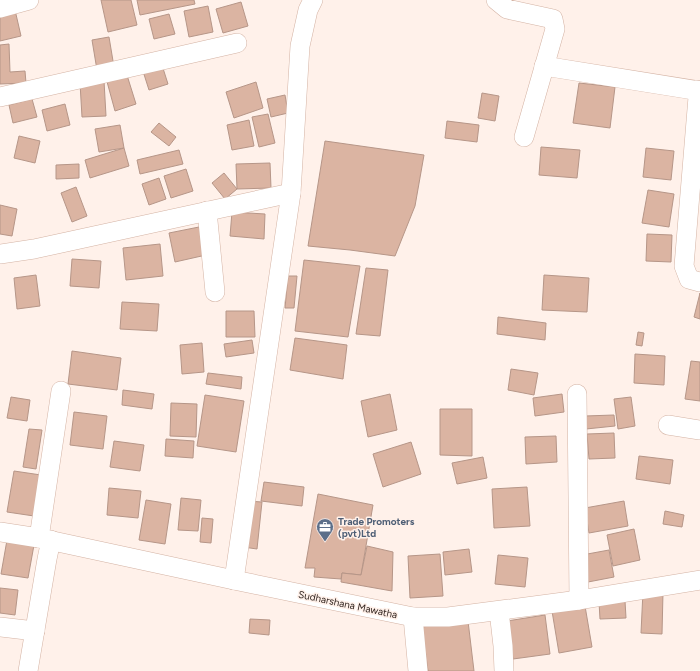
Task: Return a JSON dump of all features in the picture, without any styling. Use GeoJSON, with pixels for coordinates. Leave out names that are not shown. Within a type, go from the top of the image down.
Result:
{"type":"FeatureCollection","features":[{"type":"Feature","properties":{"kind":"street"},"geometry":{"type":"LineString","coordinates":[[0,8],[30,0]]}},
{"type":"Feature","properties":{"kind":"street"},"geometry":{"type":"LineString","coordinates":[[234,580],[291,193],[300,46],[308,10],[313,0]]}},
{"type":"Feature","properties":{"kind":"street"},"geometry":{"type":"LineString","coordinates":[[496,0],[507,9],[553,19],[555,29],[524,137]]}},
{"type":"Feature","properties":{"kind":"street"},"geometry":{"type":"LineString","coordinates":[[0,97],[237,43]]}},
{"type":"Feature","properties":{"kind":"street"},"geometry":{"type":"LineString","coordinates":[[544,66],[699,90],[684,266],[689,279],[700,282]]}},
{"type":"Feature","properties":{"kind":"street"},"geometry":{"type":"LineString","coordinates":[[0,254],[34,249],[291,193]]}},
{"type":"Feature","properties":{"kind":"street"},"geometry":{"type":"LineString","coordinates":[[207,211],[215,292]]}},
{"type":"Feature","properties":{"kind":"street"},"geometry":{"type":"LineString","coordinates":[[28,671],[47,558],[45,539],[61,391]]}},
{"type":"Feature","properties":{"kind":"street"},"geometry":{"type":"LineString","coordinates":[[577,394],[579,600]]}},
{"type":"Feature","properties":{"kind":"street"},"geometry":{"type":"LineString","coordinates":[[668,424],[700,430]]}},
{"type":"Feature","properties":{"kind":"street","name":"Sudharshana Mawatha"},"geometry":{"type":"LineString","coordinates":[[0,532],[45,539],[413,618],[448,617],[579,600],[700,578]]}},
{"type":"Feature","properties":{"kind":"street"},"geometry":{"type":"LineString","coordinates":[[499,611],[504,671]]}},
{"type":"Feature","properties":{"kind":"street"},"geometry":{"type":"LineString","coordinates":[[413,618],[418,671]]}},
{"type":"Feature","properties":{"kind":"street"},"geometry":{"type":"LineString","coordinates":[[0,627],[34,630]]}},
{"type":"Feature","properties":{"kind":"building"},"geometry":{"type":"Polygon","coordinates":[[[101,0],[131,0],[137,25],[108,32],[101,0]]]}},
{"type":"Feature","properties":{"kind":"building"},"geometry":{"type":"Polygon","coordinates":[[[137,0],[194,0],[195,4],[140,15],[137,0]]]}},
{"type":"Feature","properties":{"kind":"building"},"geometry":{"type":"Polygon","coordinates":[[[241,2],[248,26],[223,33],[216,9],[241,2]]]}},
{"type":"Feature","properties":{"kind":"building"},"geometry":{"type":"Polygon","coordinates":[[[208,6],[213,32],[189,37],[184,11],[208,6]]]}},
{"type":"Feature","properties":{"kind":"building"},"geometry":{"type":"Polygon","coordinates":[[[15,10],[21,36],[0,41],[0,14],[15,10]]]}},
{"type":"Feature","properties":{"kind":"building"},"geometry":{"type":"Polygon","coordinates":[[[169,14],[175,34],[154,39],[149,19],[169,14]]]}},
{"type":"Feature","properties":{"kind":"building"},"geometry":{"type":"Polygon","coordinates":[[[109,37],[114,67],[97,70],[92,40],[109,37]]]}},
{"type":"Feature","properties":{"kind":"building"},"geometry":{"type":"Polygon","coordinates":[[[9,44],[10,72],[25,71],[26,83],[0,84],[0,45],[9,44]]]}},
{"type":"Feature","properties":{"kind":"building"},"geometry":{"type":"Polygon","coordinates":[[[161,62],[168,84],[149,90],[142,68],[161,62]]]}},
{"type":"Feature","properties":{"kind":"building"},"geometry":{"type":"Polygon","coordinates":[[[126,72],[136,104],[115,111],[106,78],[126,72]]]}},
{"type":"Feature","properties":{"kind":"building"},"geometry":{"type":"Polygon","coordinates":[[[104,81],[106,116],[82,117],[80,83],[104,81]]]}},
{"type":"Feature","properties":{"kind":"building"},"geometry":{"type":"Polygon","coordinates":[[[256,82],[263,108],[234,118],[226,92],[256,82]]]}},
{"type":"Feature","properties":{"kind":"building"},"geometry":{"type":"Polygon","coordinates":[[[579,83],[615,87],[610,128],[573,123],[579,83]]]}},
{"type":"Feature","properties":{"kind":"building"},"geometry":{"type":"Polygon","coordinates":[[[482,93],[499,96],[495,121],[478,118],[482,93]]]}},
{"type":"Feature","properties":{"kind":"building"},"geometry":{"type":"Polygon","coordinates":[[[285,95],[288,113],[271,117],[267,99],[285,95]]]}},
{"type":"Feature","properties":{"kind":"building"},"geometry":{"type":"Polygon","coordinates":[[[32,99],[37,117],[13,123],[9,105],[32,99]]]}},
{"type":"Feature","properties":{"kind":"building"},"geometry":{"type":"Polygon","coordinates":[[[65,104],[70,125],[47,131],[42,110],[65,104]]]}},
{"type":"Feature","properties":{"kind":"building"},"geometry":{"type":"Polygon","coordinates":[[[268,114],[275,143],[259,147],[252,117],[268,114]]]}},
{"type":"Feature","properties":{"kind":"building"},"geometry":{"type":"Polygon","coordinates":[[[249,120],[254,146],[232,150],[227,125],[249,120]]]}},
{"type":"Feature","properties":{"kind":"building"},"geometry":{"type":"Polygon","coordinates":[[[447,121],[479,125],[477,142],[445,138],[447,121]]]}},
{"type":"Feature","properties":{"kind":"building"},"geometry":{"type":"Polygon","coordinates":[[[159,123],[176,137],[169,146],[151,132],[159,123]]]}},
{"type":"Feature","properties":{"kind":"building"},"geometry":{"type":"Polygon","coordinates":[[[120,125],[124,148],[99,152],[95,129],[120,125]]]}},
{"type":"Feature","properties":{"kind":"building"},"geometry":{"type":"Polygon","coordinates":[[[19,136],[40,141],[35,163],[14,158],[19,136]]]}},
{"type":"Feature","properties":{"kind":"building"},"geometry":{"type":"Polygon","coordinates":[[[325,141],[424,155],[415,206],[395,256],[308,246],[325,141]]]}},
{"type":"Feature","properties":{"kind":"building"},"geometry":{"type":"Polygon","coordinates":[[[541,147],[580,150],[577,178],[539,175],[541,147]]]}},
{"type":"Feature","properties":{"kind":"building"},"geometry":{"type":"Polygon","coordinates":[[[124,148],[129,166],[90,178],[85,160],[124,148]]]}},
{"type":"Feature","properties":{"kind":"building"},"geometry":{"type":"Polygon","coordinates":[[[646,148],[674,151],[671,180],[643,177],[646,148]]]}},
{"type":"Feature","properties":{"kind":"building"},"geometry":{"type":"Polygon","coordinates":[[[179,150],[183,164],[140,174],[137,160],[179,150]]]}},
{"type":"Feature","properties":{"kind":"building"},"geometry":{"type":"Polygon","coordinates":[[[270,163],[271,188],[237,189],[236,164],[270,163]]]}},
{"type":"Feature","properties":{"kind":"building"},"geometry":{"type":"Polygon","coordinates":[[[79,164],[79,178],[56,179],[56,165],[79,164]]]}},
{"type":"Feature","properties":{"kind":"building"},"geometry":{"type":"Polygon","coordinates":[[[186,169],[193,191],[171,198],[164,176],[186,169]]]}},
{"type":"Feature","properties":{"kind":"building"},"geometry":{"type":"Polygon","coordinates":[[[224,173],[237,189],[225,199],[212,183],[224,173]]]}},
{"type":"Feature","properties":{"kind":"building"},"geometry":{"type":"Polygon","coordinates":[[[159,178],[166,199],[149,205],[142,184],[159,178]]]}},
{"type":"Feature","properties":{"kind":"building"},"geometry":{"type":"Polygon","coordinates":[[[76,187],[87,216],[72,222],[61,193],[76,187]]]}},
{"type":"Feature","properties":{"kind":"building"},"geometry":{"type":"Polygon","coordinates":[[[648,190],[674,194],[669,227],[642,223],[648,190]]]}},
{"type":"Feature","properties":{"kind":"building"},"geometry":{"type":"Polygon","coordinates":[[[0,205],[17,209],[12,236],[0,234],[0,205]]]}},
{"type":"Feature","properties":{"kind":"building"},"geometry":{"type":"Polygon","coordinates":[[[232,212],[265,214],[264,239],[230,236],[232,212]]]}},
{"type":"Feature","properties":{"kind":"building"},"geometry":{"type":"Polygon","coordinates":[[[199,227],[206,255],[175,262],[169,233],[199,227]]]}},
{"type":"Feature","properties":{"kind":"building"},"geometry":{"type":"Polygon","coordinates":[[[647,234],[672,235],[671,262],[646,261],[647,234]]]}},
{"type":"Feature","properties":{"kind":"building"},"geometry":{"type":"Polygon","coordinates":[[[160,244],[163,276],[126,280],[123,248],[160,244]]]}},
{"type":"Feature","properties":{"kind":"building"},"geometry":{"type":"Polygon","coordinates":[[[72,259],[101,261],[99,288],[70,286],[72,259]]]}},
{"type":"Feature","properties":{"kind":"building"},"geometry":{"type":"Polygon","coordinates":[[[304,260],[360,266],[348,337],[295,331],[304,260]]]}},
{"type":"Feature","properties":{"kind":"building"},"geometry":{"type":"Polygon","coordinates":[[[366,268],[388,270],[380,336],[356,334],[366,268]]]}},
{"type":"Feature","properties":{"kind":"building"},"geometry":{"type":"Polygon","coordinates":[[[36,275],[40,306],[17,309],[14,278],[36,275]]]}},
{"type":"Feature","properties":{"kind":"building"},"geometry":{"type":"Polygon","coordinates":[[[544,275],[589,278],[587,312],[542,310],[544,275]]]}},
{"type":"Feature","properties":{"kind":"building"},"geometry":{"type":"Polygon","coordinates":[[[288,276],[297,276],[294,308],[285,308],[288,276]]]}},
{"type":"Feature","properties":{"kind":"building"},"geometry":{"type":"Polygon","coordinates":[[[700,293],[700,319],[694,317],[700,293]]]}},
{"type":"Feature","properties":{"kind":"building"},"geometry":{"type":"Polygon","coordinates":[[[122,302],[159,304],[157,331],[120,329],[122,302]]]}},
{"type":"Feature","properties":{"kind":"building"},"geometry":{"type":"Polygon","coordinates":[[[226,311],[254,311],[255,337],[226,337],[226,311]]]}},
{"type":"Feature","properties":{"kind":"building"},"geometry":{"type":"Polygon","coordinates":[[[498,317],[546,323],[545,340],[497,334],[498,317]]]}},
{"type":"Feature","properties":{"kind":"building"},"geometry":{"type":"Polygon","coordinates":[[[638,332],[644,333],[642,346],[636,345],[638,332]]]}},
{"type":"Feature","properties":{"kind":"building"},"geometry":{"type":"Polygon","coordinates":[[[295,338],[347,345],[343,379],[290,370],[295,338]]]}},
{"type":"Feature","properties":{"kind":"building"},"geometry":{"type":"Polygon","coordinates":[[[252,340],[254,353],[226,357],[224,344],[252,340]]]}},
{"type":"Feature","properties":{"kind":"building"},"geometry":{"type":"Polygon","coordinates":[[[202,343],[204,372],[182,374],[180,345],[202,343]]]}},
{"type":"Feature","properties":{"kind":"building"},"geometry":{"type":"Polygon","coordinates":[[[72,351],[121,358],[117,390],[68,384],[72,351]]]}},
{"type":"Feature","properties":{"kind":"building"},"geometry":{"type":"Polygon","coordinates":[[[635,354],[665,356],[664,385],[634,383],[635,354]]]}},
{"type":"Feature","properties":{"kind":"building"},"geometry":{"type":"Polygon","coordinates":[[[691,361],[700,362],[700,401],[685,399],[691,361]]]}},
{"type":"Feature","properties":{"kind":"building"},"geometry":{"type":"Polygon","coordinates":[[[511,369],[538,373],[534,395],[508,390],[511,369]]]}},
{"type":"Feature","properties":{"kind":"building"},"geometry":{"type":"Polygon","coordinates":[[[208,373],[242,377],[241,389],[206,384],[208,373]]]}},
{"type":"Feature","properties":{"kind":"building"},"geometry":{"type":"Polygon","coordinates":[[[123,390],[154,394],[152,409],[122,405],[123,390]]]}},
{"type":"Feature","properties":{"kind":"building"},"geometry":{"type":"Polygon","coordinates":[[[390,394],[397,430],[368,437],[361,401],[390,394]]]}},
{"type":"Feature","properties":{"kind":"building"},"geometry":{"type":"Polygon","coordinates":[[[562,394],[564,412],[535,416],[533,398],[562,394]]]}},
{"type":"Feature","properties":{"kind":"building"},"geometry":{"type":"Polygon","coordinates":[[[205,395],[244,401],[236,452],[197,446],[205,395]]]}},
{"type":"Feature","properties":{"kind":"building"},"geometry":{"type":"Polygon","coordinates":[[[11,397],[30,400],[27,421],[7,418],[11,397]]]}},
{"type":"Feature","properties":{"kind":"building"},"geometry":{"type":"Polygon","coordinates":[[[631,397],[635,426],[618,429],[614,399],[631,397]]]}},
{"type":"Feature","properties":{"kind":"building"},"geometry":{"type":"Polygon","coordinates":[[[171,403],[197,404],[196,437],[170,436],[171,403]]]}},
{"type":"Feature","properties":{"kind":"building"},"geometry":{"type":"Polygon","coordinates":[[[440,409],[472,409],[472,456],[440,455],[440,409]]]}},
{"type":"Feature","properties":{"kind":"building"},"geometry":{"type":"Polygon","coordinates":[[[74,412],[107,416],[103,449],[70,445],[74,412]]]}},
{"type":"Feature","properties":{"kind":"building"},"geometry":{"type":"Polygon","coordinates":[[[614,415],[615,426],[586,429],[585,416],[614,415]]]}},
{"type":"Feature","properties":{"kind":"building"},"geometry":{"type":"Polygon","coordinates":[[[29,429],[42,430],[36,469],[23,467],[29,429]]]}},
{"type":"Feature","properties":{"kind":"building"},"geometry":{"type":"Polygon","coordinates":[[[614,433],[615,458],[589,459],[587,434],[614,433]]]}},
{"type":"Feature","properties":{"kind":"building"},"geometry":{"type":"Polygon","coordinates":[[[556,436],[557,462],[526,464],[525,437],[556,436]]]}},
{"type":"Feature","properties":{"kind":"building"},"geometry":{"type":"Polygon","coordinates":[[[166,439],[194,441],[193,458],[165,456],[166,439]]]}},
{"type":"Feature","properties":{"kind":"building"},"geometry":{"type":"Polygon","coordinates":[[[114,441],[144,445],[140,471],[110,467],[114,441]]]}},
{"type":"Feature","properties":{"kind":"building"},"geometry":{"type":"Polygon","coordinates":[[[411,442],[421,474],[383,487],[373,454],[411,442]]]}},
{"type":"Feature","properties":{"kind":"building"},"geometry":{"type":"Polygon","coordinates":[[[639,456],[673,460],[670,484],[636,479],[639,456]]]}},
{"type":"Feature","properties":{"kind":"building"},"geometry":{"type":"Polygon","coordinates":[[[483,457],[487,478],[457,484],[452,463],[483,457]]]}},
{"type":"Feature","properties":{"kind":"building"},"geometry":{"type":"Polygon","coordinates":[[[14,471],[41,475],[34,516],[7,512],[14,471]]]}},
{"type":"Feature","properties":{"kind":"building"},"geometry":{"type":"Polygon","coordinates":[[[264,482],[304,487],[302,506],[261,501],[264,482]]]}},
{"type":"Feature","properties":{"kind":"building"},"geometry":{"type":"Polygon","coordinates":[[[527,487],[530,526],[494,528],[492,489],[527,487]]]}},
{"type":"Feature","properties":{"kind":"building"},"geometry":{"type":"Polygon","coordinates":[[[109,488],[141,491],[138,518],[107,515],[109,488]]]}},
{"type":"Feature","properties":{"kind":"building"},"geometry":{"type":"Polygon","coordinates":[[[318,494],[373,505],[361,575],[342,573],[341,579],[314,577],[315,568],[305,568],[318,494]]]}},
{"type":"Feature","properties":{"kind":"building"},"geometry":{"type":"Polygon","coordinates":[[[181,498],[201,500],[198,531],[178,530],[181,498]]]}},
{"type":"Feature","properties":{"kind":"building"},"geometry":{"type":"Polygon","coordinates":[[[146,500],[171,504],[165,544],[139,540],[146,500]]]}},
{"type":"Feature","properties":{"kind":"building"},"geometry":{"type":"Polygon","coordinates":[[[247,501],[262,502],[257,549],[243,547],[247,501]]]}},
{"type":"Feature","properties":{"kind":"building"},"geometry":{"type":"Polygon","coordinates":[[[624,501],[628,526],[589,533],[585,508],[624,501]]]}},
{"type":"Feature","properties":{"kind":"building"},"geometry":{"type":"Polygon","coordinates":[[[665,511],[684,515],[682,527],[663,524],[665,511]]]}},
{"type":"Feature","properties":{"kind":"building"},"geometry":{"type":"Polygon","coordinates":[[[202,518],[213,519],[211,543],[200,542],[202,518]]]}},
{"type":"Feature","properties":{"kind":"building"},"geometry":{"type":"Polygon","coordinates":[[[634,529],[640,560],[613,566],[607,535],[634,529]]]}},
{"type":"Feature","properties":{"kind":"building"},"geometry":{"type":"Polygon","coordinates":[[[7,540],[34,545],[28,578],[1,574],[7,540]]]}},
{"type":"Feature","properties":{"kind":"building"},"geometry":{"type":"Polygon","coordinates":[[[367,546],[393,552],[392,591],[341,582],[342,573],[361,575],[367,546]]]}},
{"type":"Feature","properties":{"kind":"building"},"geometry":{"type":"Polygon","coordinates":[[[469,549],[472,572],[445,575],[443,552],[469,549]]]}},
{"type":"Feature","properties":{"kind":"building"},"geometry":{"type":"Polygon","coordinates":[[[609,550],[614,577],[588,582],[582,555],[609,550]]]}},
{"type":"Feature","properties":{"kind":"building"},"geometry":{"type":"Polygon","coordinates":[[[440,554],[443,596],[410,598],[408,556],[440,554]]]}},
{"type":"Feature","properties":{"kind":"building"},"geometry":{"type":"Polygon","coordinates":[[[498,555],[528,558],[525,587],[495,584],[498,555]]]}},
{"type":"Feature","properties":{"kind":"building"},"geometry":{"type":"Polygon","coordinates":[[[0,588],[18,590],[15,615],[0,613],[0,588]]]}},
{"type":"Feature","properties":{"kind":"building"},"geometry":{"type":"Polygon","coordinates":[[[643,591],[663,592],[662,634],[641,633],[643,591]]]}},
{"type":"Feature","properties":{"kind":"building"},"geometry":{"type":"Polygon","coordinates":[[[625,601],[626,618],[600,619],[599,602],[625,601]]]}},
{"type":"Feature","properties":{"kind":"building"},"geometry":{"type":"Polygon","coordinates":[[[585,606],[592,647],[559,653],[552,611],[585,606]]]}},
{"type":"Feature","properties":{"kind":"building"},"geometry":{"type":"Polygon","coordinates":[[[545,615],[550,654],[513,659],[507,621],[545,615]]]}},
{"type":"Feature","properties":{"kind":"building"},"geometry":{"type":"Polygon","coordinates":[[[250,619],[270,620],[269,635],[249,633],[250,619]]]}},
{"type":"Feature","properties":{"kind":"building"},"geometry":{"type":"Polygon","coordinates":[[[468,621],[474,671],[428,671],[422,627],[468,621]]]}},
{"type":"Feature","properties":{"kind":"place","name":"Trade Promoters (pvt)Ltd"},"geometry":{"type":"Point","coordinates":[325,542]}}]}
